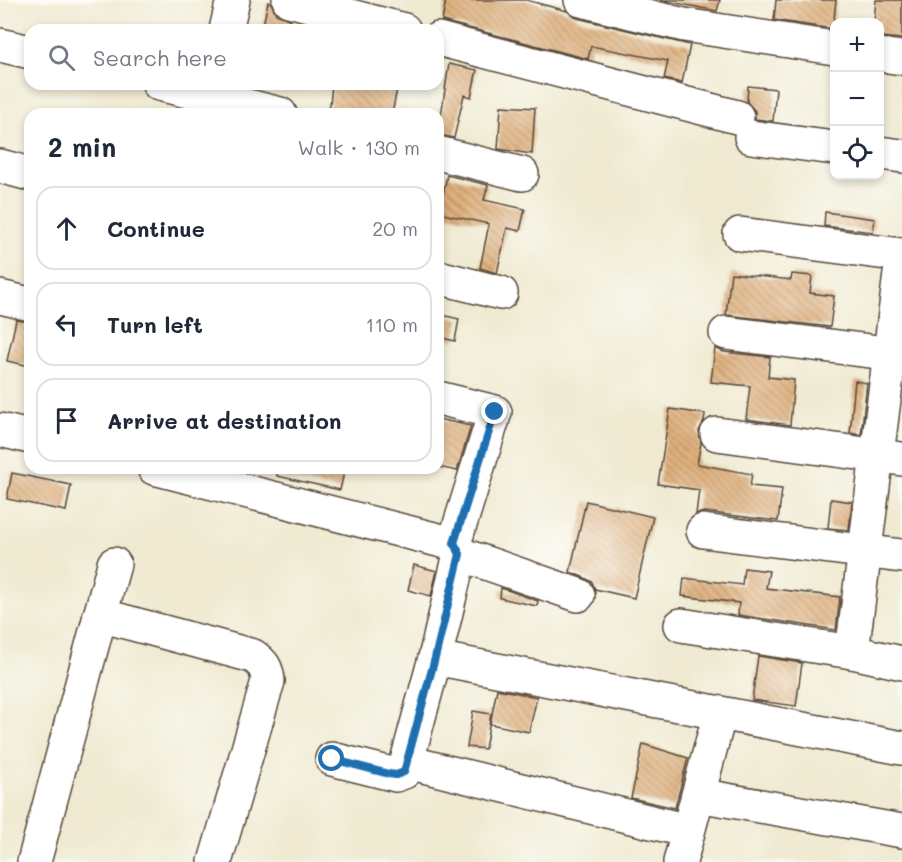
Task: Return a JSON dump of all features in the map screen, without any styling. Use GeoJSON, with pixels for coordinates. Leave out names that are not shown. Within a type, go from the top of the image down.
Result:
{"type":"FeatureCollection","features":[{"type":"Feature","properties":{"kind":"street"},"geometry":{"type":"LineString","coordinates":[[227,24],[233,0]]}},
{"type":"Feature","properties":{"kind":"street"},"geometry":{"type":"LineString","coordinates":[[289,0],[381,24]]}},
{"type":"Feature","properties":{"kind":"street"},"geometry":{"type":"LineString","coordinates":[[581,0],[620,5],[684,25],[830,47]]}},
{"type":"Feature","properties":{"kind":"street"},"geometry":{"type":"LineString","coordinates":[[444,41],[744,127],[830,147]]}},
{"type":"Feature","properties":{"kind":"street"},"geometry":{"type":"LineString","coordinates":[[0,45],[24,51]]}},
{"type":"Feature","properties":{"kind":"street"},"geometry":{"type":"LineString","coordinates":[[884,56],[902,58]]}},
{"type":"Feature","properties":{"kind":"street"},"geometry":{"type":"LineString","coordinates":[[180,90],[253,108]]}},
{"type":"Feature","properties":{"kind":"street"},"geometry":{"type":"LineString","coordinates":[[444,154],[522,174]]}},
{"type":"Feature","properties":{"kind":"street"},"geometry":{"type":"LineString","coordinates":[[884,154],[902,156]]}},
{"type":"Feature","properties":{"kind":"street"},"geometry":{"type":"LineString","coordinates":[[0,166],[24,172]]}},
{"type":"Feature","properties":{"kind":"street"},"geometry":{"type":"LineString","coordinates":[[740,234],[902,256],[890,457],[865,551],[852,652]]}},
{"type":"Feature","properties":{"kind":"street"},"geometry":{"type":"LineString","coordinates":[[444,279],[501,293]]}},
{"type":"Feature","properties":{"kind":"street"},"geometry":{"type":"LineString","coordinates":[[0,297],[24,303]]}},
{"type":"Feature","properties":{"kind":"street"},"geometry":{"type":"LineString","coordinates":[[726,333],[896,354]]}},
{"type":"Feature","properties":{"kind":"street"},"geometry":{"type":"LineString","coordinates":[[332,759],[396,775],[404,772],[435,658],[457,549],[495,412],[444,399]]}},
{"type":"Feature","properties":{"kind":"street"},"geometry":{"type":"LineString","coordinates":[[0,430],[24,436]]}},
{"type":"Feature","properties":{"kind":"street"},"geometry":{"type":"LineString","coordinates":[[717,434],[890,457]]}},
{"type":"Feature","properties":{"kind":"street"},"geometry":{"type":"LineString","coordinates":[[176,474],[457,549],[578,595]]}},
{"type":"Feature","properties":{"kind":"street"},"geometry":{"type":"LineString","coordinates":[[703,531],[902,555]]}},
{"type":"Feature","properties":{"kind":"street"},"geometry":{"type":"LineString","coordinates":[[34,862],[114,564]]}},
{"type":"Feature","properties":{"kind":"street"},"geometry":{"type":"LineString","coordinates":[[100,615],[252,656],[262,663],[267,672],[268,681],[215,862]]}},
{"type":"Feature","properties":{"kind":"street"},"geometry":{"type":"LineString","coordinates":[[681,625],[852,652],[902,663]]}},
{"type":"Feature","properties":{"kind":"street"},"geometry":{"type":"LineString","coordinates":[[435,658],[902,748]]}},
{"type":"Feature","properties":{"kind":"street"},"geometry":{"type":"LineString","coordinates":[[680,862],[720,713]]}},
{"type":"Feature","properties":{"kind":"street"},"geometry":{"type":"LineString","coordinates":[[407,762],[688,831]]}},
{"type":"Feature","properties":{"kind":"street"},"geometry":{"type":"LineString","coordinates":[[698,795],[902,831]]}},
{"type":"Feature","properties":{"kind":"building"},"geometry":{"type":"Polygon","coordinates":[[[446,0],[526,0],[567,11],[577,18],[690,45],[682,83],[664,79],[668,61],[591,46],[588,59],[442,21],[446,0]]]}},
{"type":"Feature","properties":{"kind":"building"},"geometry":{"type":"Polygon","coordinates":[[[660,0],[720,0],[717,11],[660,0]]]}},
{"type":"Feature","properties":{"kind":"building"},"geometry":{"type":"Polygon","coordinates":[[[776,0],[836,0],[834,18],[830,18],[830,29],[774,20],[776,0]]]}},
{"type":"Feature","properties":{"kind":"building"},"geometry":{"type":"Polygon","coordinates":[[[876,0],[902,0],[902,39],[884,37],[884,18],[874,18],[876,0]]]}},
{"type":"Feature","properties":{"kind":"building"},"geometry":{"type":"Polygon","coordinates":[[[268,2],[271,3],[276,14],[291,20],[290,24],[263,24],[268,2]]]}},
{"type":"Feature","properties":{"kind":"building"},"geometry":{"type":"Polygon","coordinates":[[[449,64],[477,70],[471,97],[464,95],[454,138],[444,136],[444,108],[442,108],[449,64]]]}},
{"type":"Feature","properties":{"kind":"building"},"geometry":{"type":"Polygon","coordinates":[[[748,86],[776,89],[773,121],[755,119],[755,111],[747,102],[748,86]]]}},
{"type":"Feature","properties":{"kind":"building"},"geometry":{"type":"Polygon","coordinates":[[[331,90],[397,90],[393,108],[330,108],[331,90]]]}},
{"type":"Feature","properties":{"kind":"building"},"geometry":{"type":"Polygon","coordinates":[[[501,106],[535,108],[532,154],[498,149],[501,106]]]}},
{"type":"Feature","properties":{"kind":"building"},"geometry":{"type":"Polygon","coordinates":[[[447,175],[488,185],[484,200],[525,209],[520,231],[507,228],[497,273],[480,268],[489,224],[444,214],[444,190],[447,175]]]}},
{"type":"Feature","properties":{"kind":"building"},"geometry":{"type":"Polygon","coordinates":[[[825,212],[875,219],[873,232],[824,226],[825,212]]]}},
{"type":"Feature","properties":{"kind":"building"},"geometry":{"type":"Polygon","coordinates":[[[731,273],[791,280],[792,274],[812,276],[810,293],[834,296],[830,327],[726,315],[731,273]]]}},
{"type":"Feature","properties":{"kind":"building"},"geometry":{"type":"Polygon","coordinates":[[[444,315],[459,319],[455,341],[444,338],[444,315]]]}},
{"type":"Feature","properties":{"kind":"building"},"geometry":{"type":"Polygon","coordinates":[[[16,320],[24,321],[24,365],[7,361],[16,320]]]}},
{"type":"Feature","properties":{"kind":"building"},"geometry":{"type":"Polygon","coordinates":[[[715,348],[724,352],[770,357],[768,377],[794,380],[790,425],[746,419],[750,386],[711,382],[715,348]]]}},
{"type":"Feature","properties":{"kind":"building"},"geometry":{"type":"Polygon","coordinates":[[[855,381],[867,383],[861,435],[850,433],[855,381]]]}},
{"type":"Feature","properties":{"kind":"building"},"geometry":{"type":"Polygon","coordinates":[[[670,409],[705,414],[699,431],[701,443],[697,464],[752,474],[750,486],[782,489],[778,521],[705,512],[696,514],[699,490],[658,484],[670,409]]]}},
{"type":"Feature","properties":{"kind":"building"},"geometry":{"type":"Polygon","coordinates":[[[444,420],[471,426],[457,471],[444,468],[444,420]]]}},
{"type":"Feature","properties":{"kind":"building"},"geometry":{"type":"Polygon","coordinates":[[[12,473],[71,485],[66,511],[7,499],[12,473]]]}},
{"type":"Feature","properties":{"kind":"building"},"geometry":{"type":"Polygon","coordinates":[[[277,474],[344,474],[340,490],[277,476],[277,474]]]}},
{"type":"Feature","properties":{"kind":"building"},"geometry":{"type":"Polygon","coordinates":[[[831,499],[852,502],[849,530],[828,528],[831,499]]]}},
{"type":"Feature","properties":{"kind":"building"},"geometry":{"type":"Polygon","coordinates":[[[586,501],[653,517],[634,598],[595,589],[592,582],[570,572],[586,501]]]}},
{"type":"Feature","properties":{"kind":"building"},"geometry":{"type":"Polygon","coordinates":[[[414,565],[437,571],[431,596],[408,590],[414,565]]]}},
{"type":"Feature","properties":{"kind":"building"},"geometry":{"type":"Polygon","coordinates":[[[744,568],[769,571],[766,588],[840,597],[836,630],[738,615],[739,603],[682,596],[684,578],[742,585],[744,568]]]}},
{"type":"Feature","properties":{"kind":"building"},"geometry":{"type":"Polygon","coordinates":[[[501,588],[538,601],[537,606],[500,598],[501,588]]]}},
{"type":"Feature","properties":{"kind":"building"},"geometry":{"type":"Polygon","coordinates":[[[758,656],[802,663],[796,706],[752,700],[758,656]]]}},
{"type":"Feature","properties":{"kind":"building"},"geometry":{"type":"Polygon","coordinates":[[[497,689],[537,697],[529,732],[490,724],[497,689]]]}},
{"type":"Feature","properties":{"kind":"building"},"geometry":{"type":"Polygon","coordinates":[[[473,711],[491,714],[485,749],[467,747],[473,711]]]}},
{"type":"Feature","properties":{"kind":"building"},"geometry":{"type":"Polygon","coordinates":[[[643,744],[688,758],[675,808],[631,798],[643,744]]]}},
{"type":"Feature","properties":{"kind":"route"},"geometry":{"type":"LineString","coordinates":[[332,759],[389,774],[396,775],[404,772],[460,554],[454,543],[495,412]]}}]}
